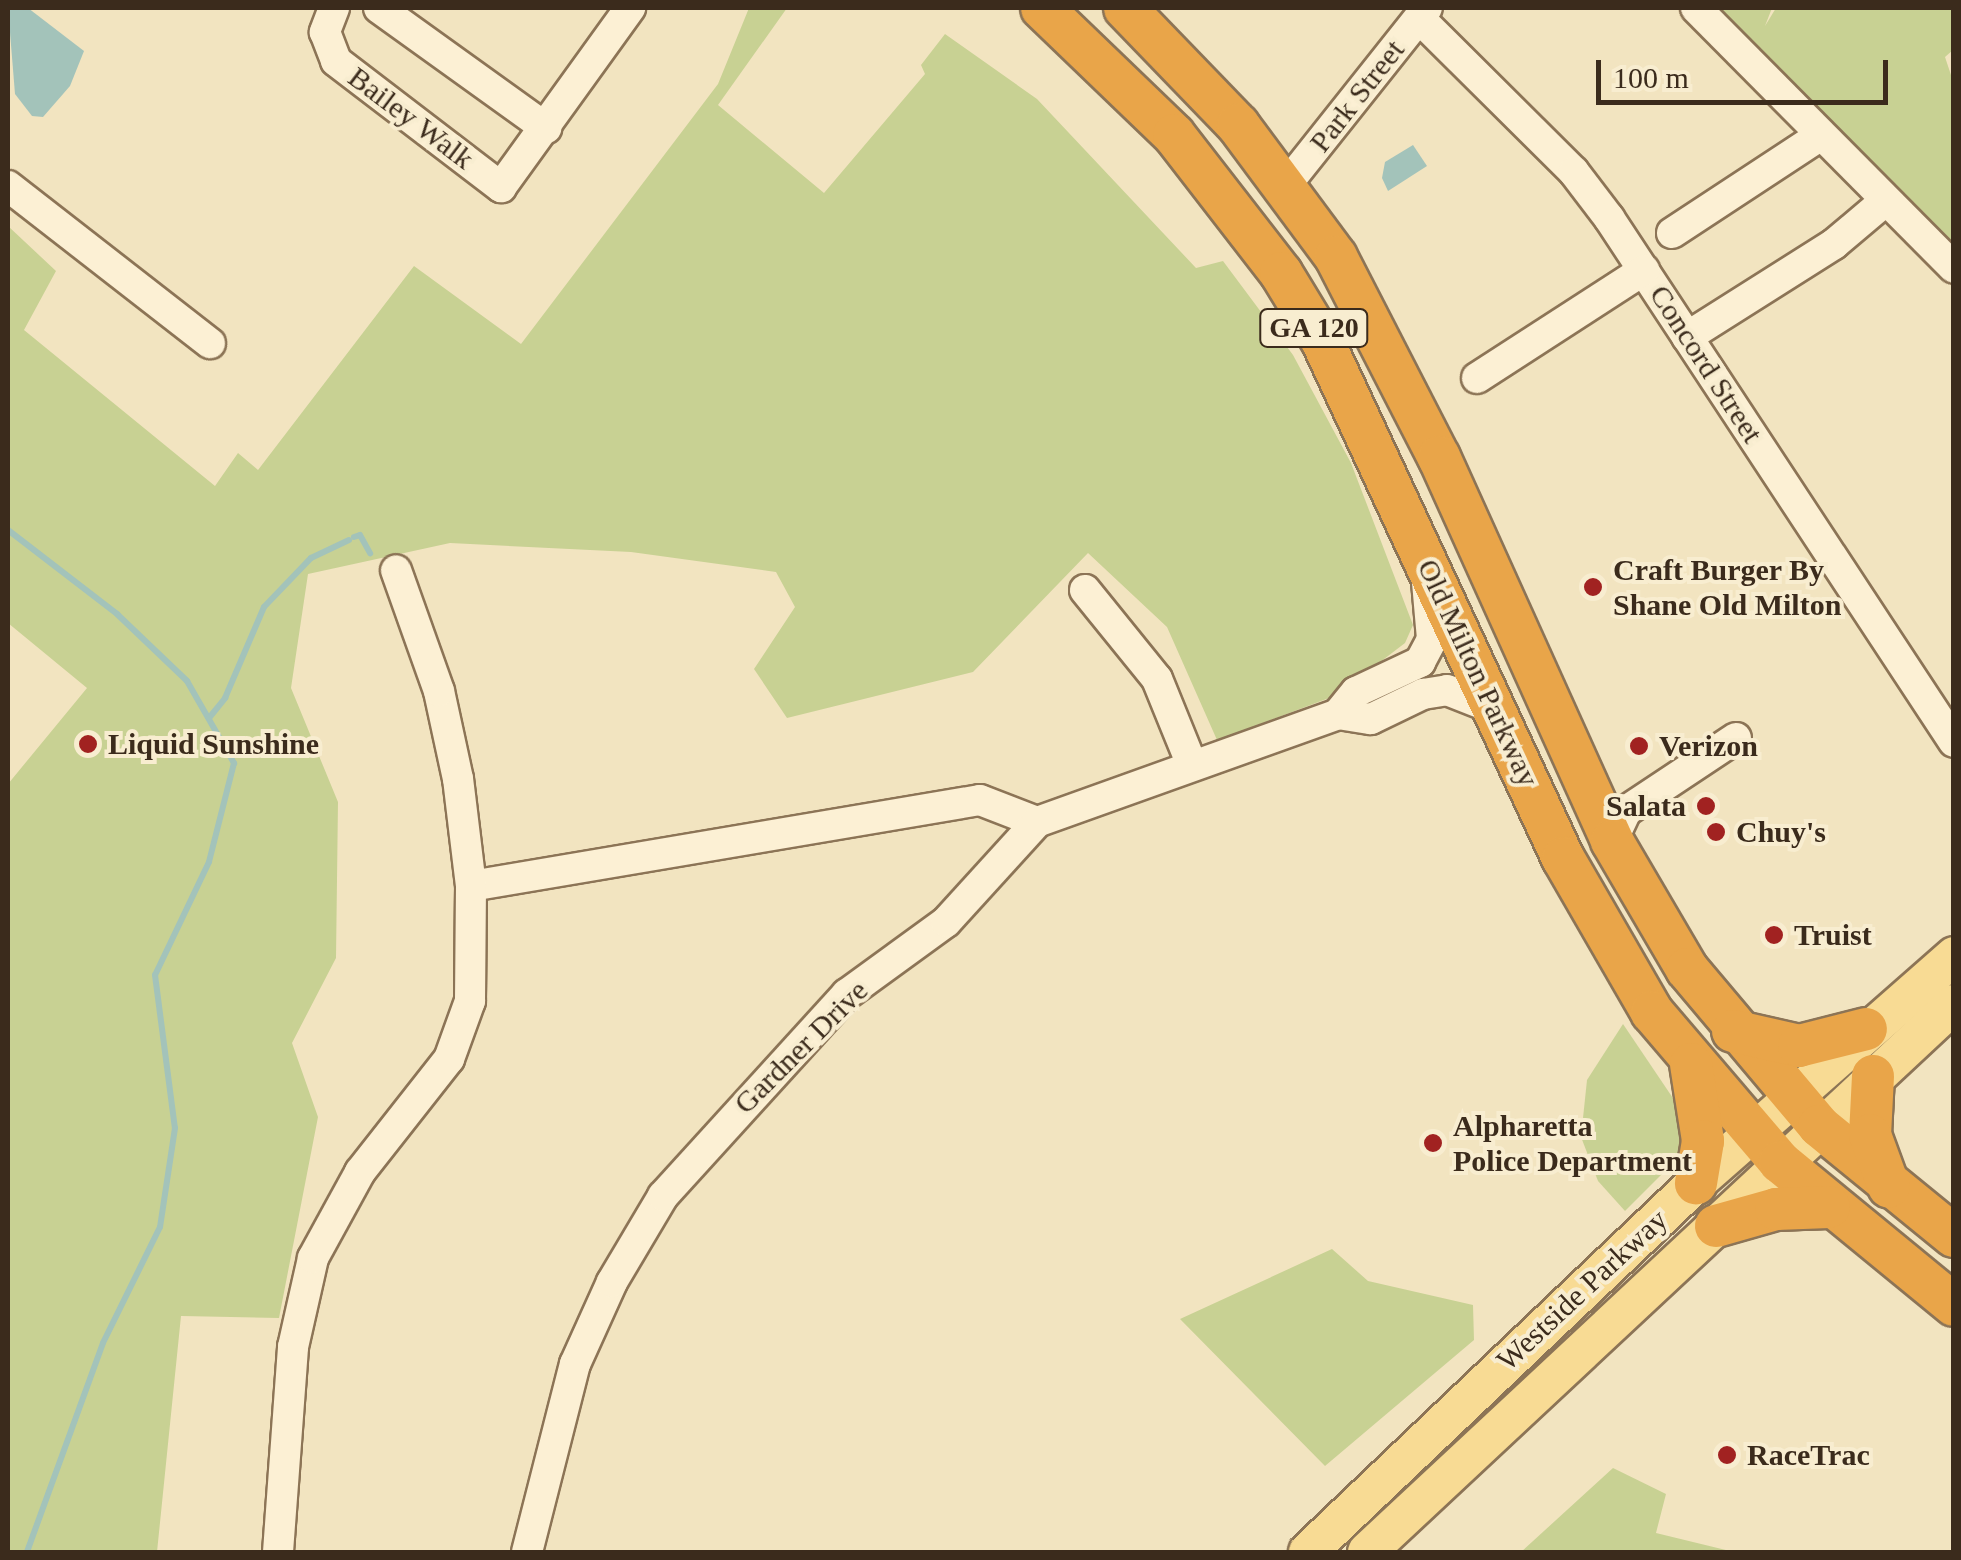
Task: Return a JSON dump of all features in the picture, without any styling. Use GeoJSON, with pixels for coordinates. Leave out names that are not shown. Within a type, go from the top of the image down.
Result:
{"type":"FeatureCollection","features":[{"type":"Feature","properties":{"kind":"highway","name":"Old Milton Parkway"},"geometry":{"type":"LineString","coordinates":[[1042,8],[1112,68],[1174,135],[1281,273],[1323,342],[1608,944],[1691,1063],[1766,1147],[1829,1207],[1954,1304]]}},
{"type":"Feature","properties":{"kind":"highway","name":"Old Milton Parkway"},"geometry":{"type":"LineString","coordinates":[[1126,8],[1286,186],[1383,338],[1660,926],[1733,1031],[1805,1112],[1890,1187],[1954,1236]]}},
{"type":"Feature","properties":{"kind":"highway"},"geometry":{"type":"LineString","coordinates":[[1733,1031],[1799,1046],[1866,1029]]}},
{"type":"Feature","properties":{"kind":"highway"},"geometry":{"type":"LineString","coordinates":[[1691,1063],[1703,1141],[1696,1183]]}},
{"type":"Feature","properties":{"kind":"highway"},"geometry":{"type":"LineString","coordinates":[[1872,1076],[1870,1135],[1890,1187]]}},
{"type":"Feature","properties":{"kind":"highway"},"geometry":{"type":"LineString","coordinates":[[1716,1226],[1776,1210],[1829,1207]]}},
{"type":"Feature","properties":{"kind":"main road","name":"Westside Parkway"},"geometry":{"type":"LineString","coordinates":[[1308,1552],[1696,1183],[1766,1147],[1805,1112],[1866,1029],[1954,956]]}},
{"type":"Feature","properties":{"kind":"main road","name":"Westside Parkway"},"geometry":{"type":"LineString","coordinates":[[1805,1112],[1872,1076],[1954,1004]]}},
{"type":"Feature","properties":{"kind":"main road","name":"Westside Parkway"},"geometry":{"type":"LineString","coordinates":[[1375,1550],[1716,1226],[1766,1147]]}},
{"type":"Feature","properties":{"kind":"street","name":"Bailey Walk"},"geometry":{"type":"LineString","coordinates":[[334,8],[326,46],[349,74],[501,187],[546,128]]}},
{"type":"Feature","properties":{"kind":"street"},"geometry":{"type":"LineString","coordinates":[[379,8],[546,128],[630,8]]}},
{"type":"Feature","properties":{"kind":"street"},"geometry":{"type":"LineString","coordinates":[[1696,8],[1954,268]]}},
{"type":"Feature","properties":{"kind":"street","name":"Park Street"},"geometry":{"type":"LineString","coordinates":[[1286,186],[1423,12]]}},
{"type":"Feature","properties":{"kind":"street","name":"Concord Street"},"geometry":{"type":"LineString","coordinates":[[1423,12],[1574,172],[1644,270],[1954,742]]}},
{"type":"Feature","properties":{"kind":"street"},"geometry":{"type":"LineString","coordinates":[[1672,232],[1821,135]]}},
{"type":"Feature","properties":{"kind":"street"},"geometry":{"type":"LineString","coordinates":[[8,186],[210,343]]}},
{"type":"Feature","properties":{"kind":"street"},"geometry":{"type":"LineString","coordinates":[[1688,337],[1834,244],[1885,201]]}},
{"type":"Feature","properties":{"kind":"street"},"geometry":{"type":"LineString","coordinates":[[1477,378],[1644,270]]}},
{"type":"Feature","properties":{"kind":"street","name":"Gardner Drive"},"geometry":{"type":"LineString","coordinates":[[1338,714],[1356,692],[1420,662],[1432,639],[1426,560]]}},
{"type":"Feature","properties":{"kind":"street"},"geometry":{"type":"LineString","coordinates":[[278,1552],[293,1348],[313,1258],[360,1172],[450,1060],[470,1001],[471,886],[439,690],[396,570]]}},
{"type":"Feature","properties":{"kind":"street"},"geometry":{"type":"LineString","coordinates":[[1085,590],[1157,679],[1192,764]]}},
{"type":"Feature","properties":{"kind":"street","name":"Gardner Drive"},"geometry":{"type":"LineString","coordinates":[[527,1552],[574,1364],[612,1282],[662,1196],[846,994],[946,922],[1036,822],[1338,714],[1372,719],[1422,694],[1447,690],[1495,709]]}},
{"type":"Feature","properties":{"kind":"street"},"geometry":{"type":"LineString","coordinates":[[1610,816],[1736,738]]}},
{"type":"Feature","properties":{"kind":"street"},"geometry":{"type":"LineString","coordinates":[[471,886],[980,800],[1036,822]]}},
{"type":"Feature","properties":{"kind":"street"},"geometry":{"type":"LineString","coordinates":[[1346,1514],[1375,1550]]}},
{"type":"Feature","properties":{"kind":"green space"},"geometry":{"type":"Polygon","coordinates":[[[749,8],[787,8],[718,105],[824,193],[925,74],[921,65],[945,34],[1037,99],[1196,268],[1223,261],[1293,355],[1351,463],[1413,625],[1405,643],[1337,695],[1217,740],[1167,627],[1088,553],[973,672],[787,718],[754,669],[795,607],[776,572],[631,552],[450,543],[308,574],[291,688],[338,802],[336,958],[292,1043],[318,1117],[279,1318],[181,1316],[157,1552],[8,1552],[8,784],[87,688],[8,623],[8,226],[56,271],[24,330],[215,486],[238,453],[258,470],[414,266],[521,344],[718,84],[749,8]]]}},
{"type":"Feature","properties":{"kind":"green space"},"geometry":{"type":"Polygon","coordinates":[[[1705,8],[1772,8],[1765,26],[1776,8],[1953,8],[1953,50],[1945,57],[1953,81],[1953,251],[1705,8]]]}},
{"type":"Feature","properties":{"kind":"green space"},"geometry":{"type":"Polygon","coordinates":[[[1623,1024],[1685,1116],[1682,1154],[1625,1211],[1598,1181],[1581,1137],[1587,1080],[1623,1024]]]}},
{"type":"Feature","properties":{"kind":"green space"},"geometry":{"type":"Polygon","coordinates":[[[1332,1249],[1368,1281],[1473,1305],[1474,1340],[1325,1466],[1180,1319],[1332,1249]]]}},
{"type":"Feature","properties":{"kind":"green space"},"geometry":{"type":"Polygon","coordinates":[[[1613,1468],[1666,1494],[1656,1533],[1734,1552],[1521,1552],[1613,1468]]]}},
{"type":"Feature","properties":{"kind":"water"},"geometry":{"type":"Polygon","coordinates":[[[8,8],[28,8],[84,51],[70,86],[43,117],[32,116],[15,94],[8,8]]]}},
{"type":"Feature","properties":{"kind":"water"},"geometry":{"type":"Polygon","coordinates":[[[1413,145],[1427,166],[1388,191],[1382,178],[1385,162],[1413,145]]]}},
{"type":"Feature","properties":{"kind":"waterway"},"geometry":{"type":"LineString","coordinates":[[8,530],[117,614],[187,681],[234,763],[209,862],[155,975],[175,1128],[160,1227],[103,1343],[27,1552]]}},
{"type":"Feature","properties":{"kind":"waterway"},"geometry":{"type":"LineString","coordinates":[[354,537],[360,535],[370,553]]}},
{"type":"Feature","properties":{"kind":"waterway"},"geometry":{"type":"LineString","coordinates":[[209,718],[225,698],[264,607],[311,558],[349,540]]}},
{"type":"Feature","properties":{"kind":"place","name":"Craft Burger By Shane Old Milton"},"geometry":{"type":"Point","coordinates":[1593,587]}},
{"type":"Feature","properties":{"kind":"place","name":"Liquid Sunshine"},"geometry":{"type":"Point","coordinates":[88,744]}},
{"type":"Feature","properties":{"kind":"place","name":"Verizon"},"geometry":{"type":"Point","coordinates":[1639,746]}},
{"type":"Feature","properties":{"kind":"place","name":"Salata"},"geometry":{"type":"Point","coordinates":[1706,806]}},
{"type":"Feature","properties":{"kind":"place","name":"Chuy's"},"geometry":{"type":"Point","coordinates":[1716,832]}},
{"type":"Feature","properties":{"kind":"place","name":"Truist"},"geometry":{"type":"Point","coordinates":[1774,935]}},
{"type":"Feature","properties":{"kind":"place","name":"Alpharetta Police Department"},"geometry":{"type":"Point","coordinates":[1433,1143]}},
{"type":"Feature","properties":{"kind":"place","name":"RaceTrac"},"geometry":{"type":"Point","coordinates":[1727,1455]}}]}
